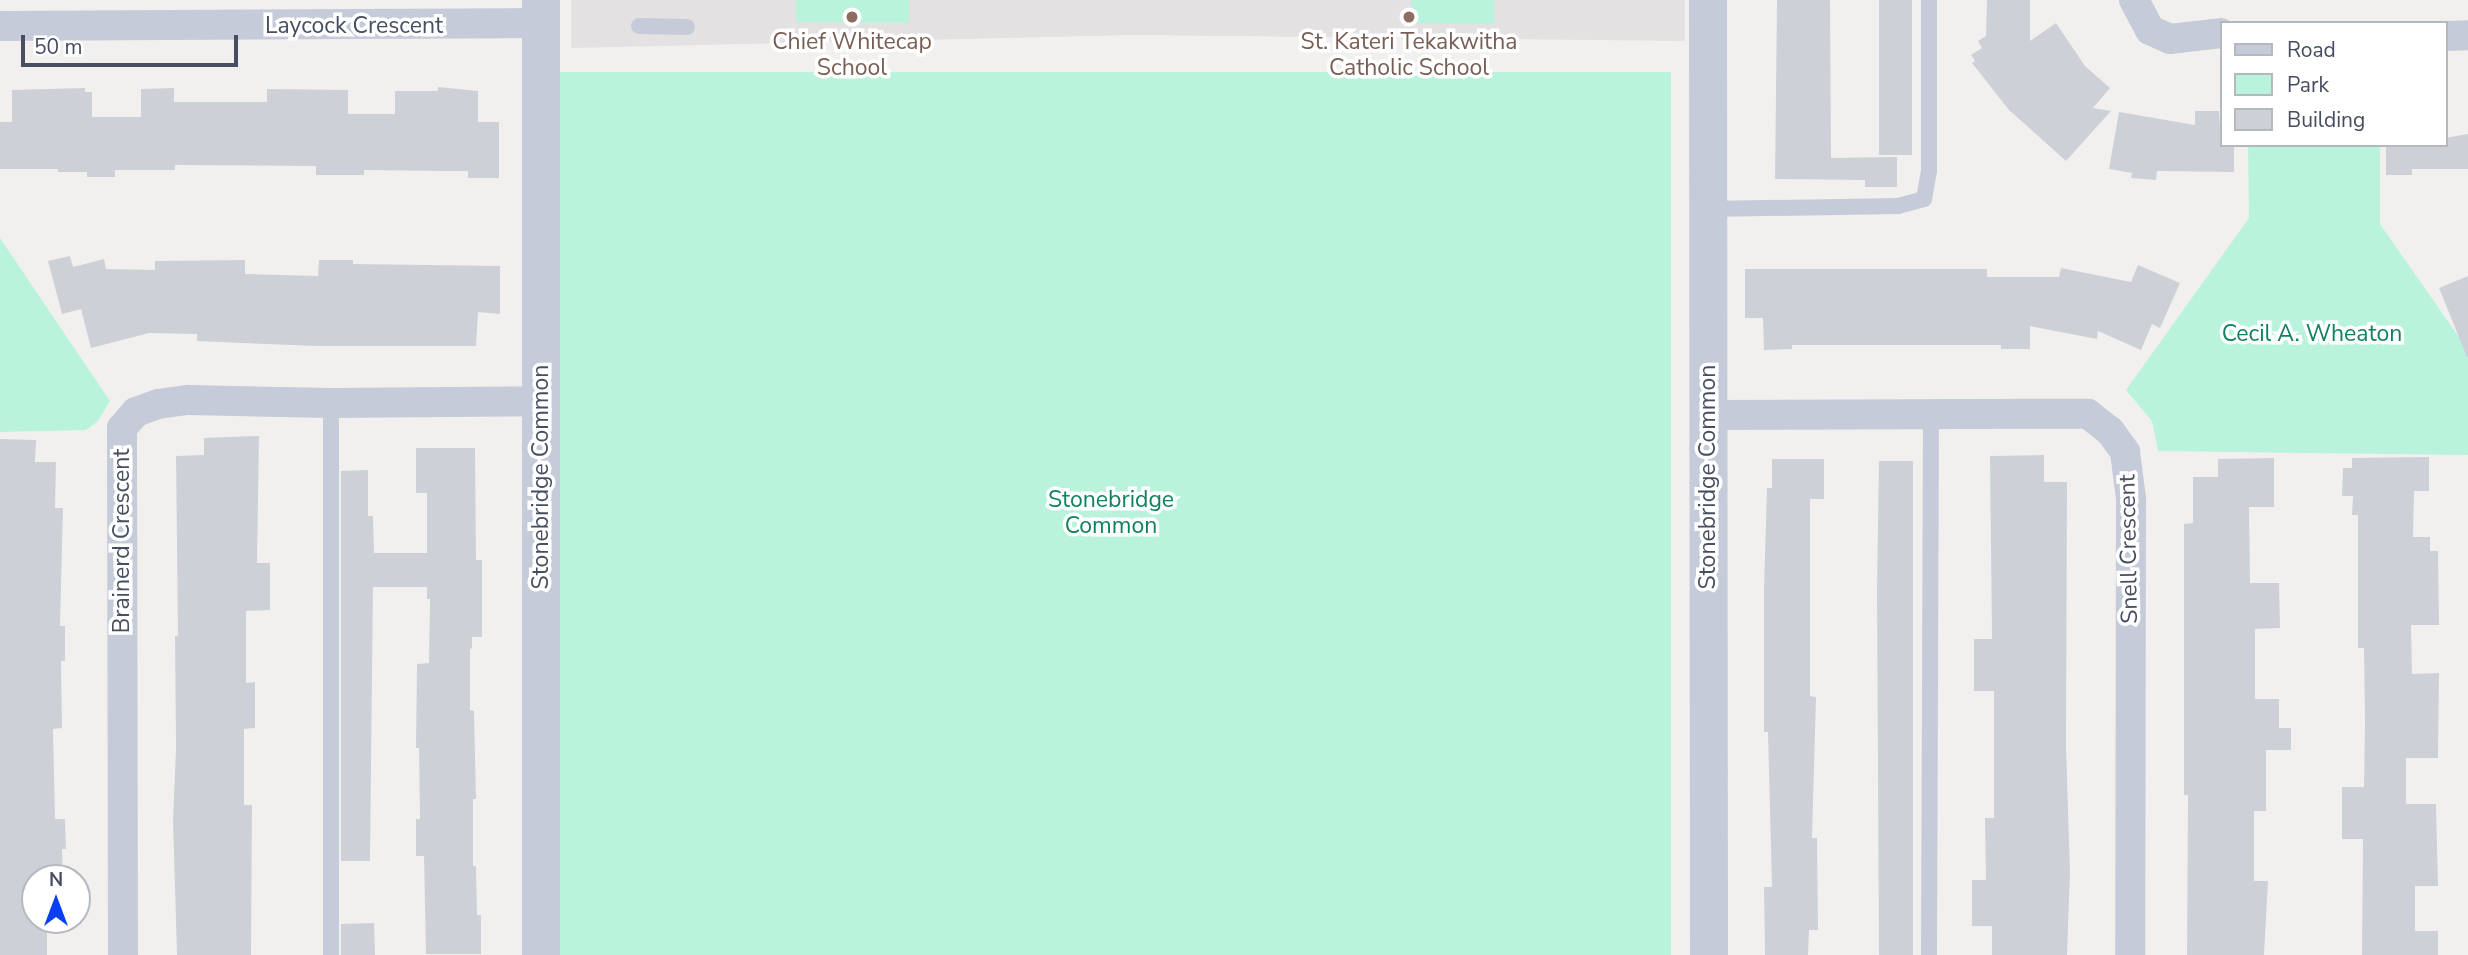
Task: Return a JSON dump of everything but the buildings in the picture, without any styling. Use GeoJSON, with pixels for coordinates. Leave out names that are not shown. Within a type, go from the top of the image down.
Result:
{"type":"FeatureCollection","features":[{"type":"Feature","properties":{"kind":"street","name":"Stonebridge Common"},"geometry":{"type":"LineString","coordinates":[[1708,0],[1709,955]]}},
{"type":"Feature","properties":{"kind":"street"},"geometry":{"type":"LineString","coordinates":[[2134,0],[2150,30],[2170,39],[2201,33],[2220,33]]}},
{"type":"Feature","properties":{"kind":"street","name":"Stonebridge Common"},"geometry":{"type":"LineString","coordinates":[[540,12],[541,955]]}},
{"type":"Feature","properties":{"kind":"street","name":"Laycock Crescent"},"geometry":{"type":"LineString","coordinates":[[0,26],[540,12]]}},
{"type":"Feature","properties":{"kind":"street"},"geometry":{"type":"LineString","coordinates":[[2447,36],[2468,35]]}},
{"type":"Feature","properties":{"kind":"street","name":"Brainerd Crescent"},"geometry":{"type":"LineString","coordinates":[[123,955],[122,428],[136,412],[168,403],[540,401]]}},
{"type":"Feature","properties":{"kind":"street","name":"Snell Crescent"},"geometry":{"type":"LineString","coordinates":[[1708,415],[2088,414],[2110,431],[2125,452],[2131,498],[2130,955]]}},
{"type":"Feature","properties":{"kind":"lane"},"geometry":{"type":"LineString","coordinates":[[1708,209],[1898,206],[1924,199],[1929,171],[1929,0]]}},
{"type":"Feature","properties":{"kind":"lane"},"geometry":{"type":"LineString","coordinates":[[639,26],[687,27]]}},
{"type":"Feature","properties":{"kind":"lane"},"geometry":{"type":"LineString","coordinates":[[331,403],[331,955]]}},
{"type":"Feature","properties":{"kind":"lane"},"geometry":{"type":"LineString","coordinates":[[1929,955],[1931,414]]}},
{"type":"Feature","properties":{"kind":"shaded area"},"geometry":{"type":"Polygon","coordinates":[[[571,0],[1685,0],[1685,41],[1133,35],[571,48],[571,0]]]}},
{"type":"Feature","properties":{"kind":"green space"},"geometry":{"type":"Polygon","coordinates":[[[796,0],[909,0],[909,23],[796,22],[796,0]]]}},
{"type":"Feature","properties":{"kind":"green space"},"geometry":{"type":"Polygon","coordinates":[[[1412,0],[1494,0],[1494,24],[1411,23],[1412,0]]]}},
{"type":"Feature","properties":{"kind":"green space","name":"Stonebridge Common"},"geometry":{"type":"Polygon","coordinates":[[[553,72],[1671,72],[1671,955],[550,955],[553,72]]]}},
{"type":"Feature","properties":{"kind":"green space","name":"Cecil A. Wheaton"},"geometry":{"type":"Polygon","coordinates":[[[2248,147],[2380,147],[2380,224],[2468,350],[2468,455],[2158,451],[2152,421],[2126,390],[2249,218],[2248,147]]]}},
{"type":"Feature","properties":{"kind":"green space"},"geometry":{"type":"Polygon","coordinates":[[[0,238],[110,401],[98,421],[86,430],[0,432],[0,238]]]}},
{"type":"Feature","properties":{"kind":"place","name":"Chief Whitecap School"},"geometry":{"type":"Point","coordinates":[852,17]}},
{"type":"Feature","properties":{"kind":"place","name":"St. Kateri Tekakwitha Catholic School"},"geometry":{"type":"Point","coordinates":[1409,17]}}]}
